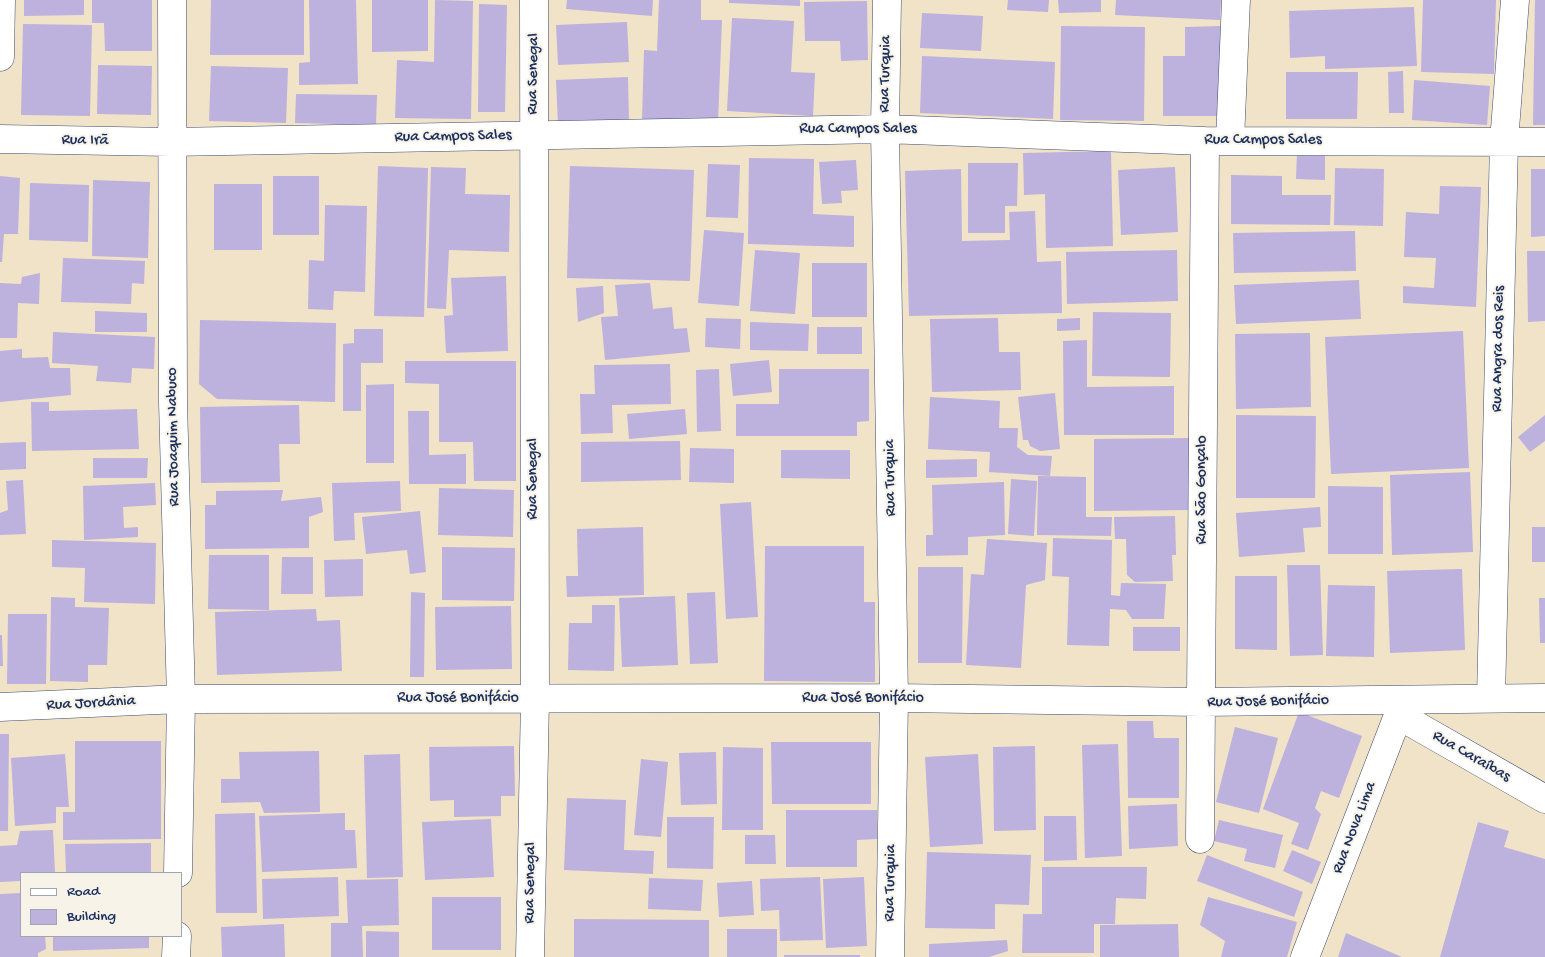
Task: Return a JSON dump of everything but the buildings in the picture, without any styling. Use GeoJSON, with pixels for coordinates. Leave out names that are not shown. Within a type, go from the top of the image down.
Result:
{"type":"FeatureCollection","features":[{"type":"Feature","properties":{"kind":"street"},"geometry":{"type":"LineString","coordinates":[[0,57],[1,0]]}},
{"type":"Feature","properties":{"kind":"street","name":"Rua Joaquim Nabuco"},"geometry":{"type":"LineString","coordinates":[[172,0],[173,402],[181,699],[178,872]]}},
{"type":"Feature","properties":{"kind":"street","name":"Rua Senegal"},"geometry":{"type":"LineString","coordinates":[[530,957],[534,700],[534,0]]}},
{"type":"Feature","properties":{"kind":"street","name":"Rua Turquia"},"geometry":{"type":"LineString","coordinates":[[887,0],[885,129],[894,698],[890,957]]}},
{"type":"Feature","properties":{"kind":"street","name":"Rua São Gonçalo"},"geometry":{"type":"LineString","coordinates":[[1200,839],[1202,702],[1218,141],[1236,0]]}},
{"type":"Feature","properties":{"kind":"street","name":"Rua Angra dos Reis"},"geometry":{"type":"LineString","coordinates":[[1491,698],[1504,142],[1515,0]]}},
{"type":"Feature","properties":{"kind":"street","name":"Rua Campos Sales"},"geometry":{"type":"LineString","coordinates":[[171,142],[885,129],[1218,141],[1545,142]]}},
{"type":"Feature","properties":{"kind":"street","name":"Rua Irã"},"geometry":{"type":"LineString","coordinates":[[0,139],[171,142]]}},
{"type":"Feature","properties":{"kind":"street","name":"Rua José Bonifácio"},"geometry":{"type":"LineString","coordinates":[[181,699],[894,698],[1401,707],[1491,698],[1545,698]]}},
{"type":"Feature","properties":{"kind":"street","name":"Rua Jordânia"},"geometry":{"type":"LineString","coordinates":[[0,707],[181,699]]}},
{"type":"Feature","properties":{"kind":"street","name":"Rua Caraíbas"},"geometry":{"type":"LineString","coordinates":[[1401,707],[1545,799]]}},
{"type":"Feature","properties":{"kind":"street","name":"Rua Nova Lima"},"geometry":{"type":"LineString","coordinates":[[1305,957],[1401,707]]}},
{"type":"Feature","properties":{"kind":"street"},"geometry":{"type":"LineString","coordinates":[[176,957],[177,937]]}}]}
